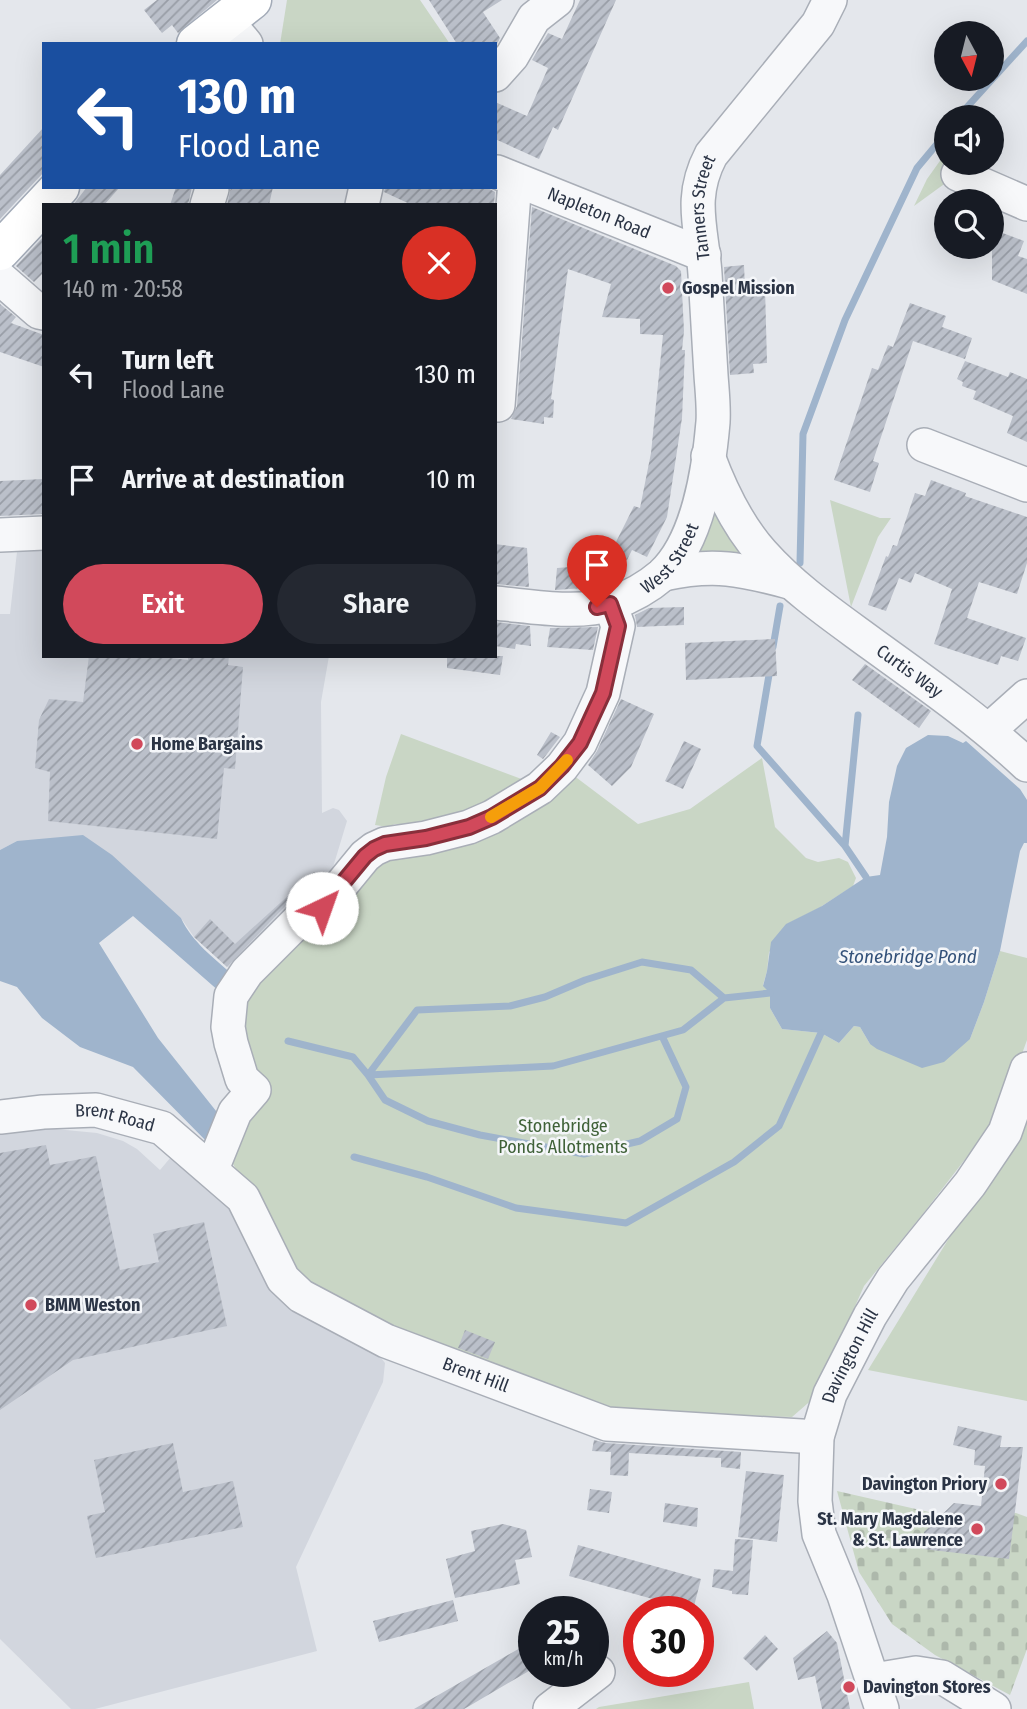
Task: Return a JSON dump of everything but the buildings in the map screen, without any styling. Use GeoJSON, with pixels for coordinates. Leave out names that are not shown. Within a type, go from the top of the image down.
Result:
{"type":"FeatureCollection","features":[{"type":"Feature","properties":{"kind":"main road"},"geometry":{"type":"LineString","coordinates":[[200,42],[241,21]]}},
{"type":"Feature","properties":{"kind":"main road"},"geometry":{"type":"LineString","coordinates":[[45,203],[58,189]]}},
{"type":"Feature","properties":{"kind":"main road"},"geometry":{"type":"LineString","coordinates":[[0,251],[42,206]]}},
{"type":"Feature","properties":{"kind":"street"},"geometry":{"type":"LineString","coordinates":[[497,73],[512,56],[534,18],[557,0]]}},
{"type":"Feature","properties":{"kind":"street","name":"Tanners Street"},"geometry":{"type":"LineString","coordinates":[[708,456],[713,421],[704,256],[697,204],[701,173],[711,155],[818,24],[830,0]]}},
{"type":"Feature","properties":{"kind":"street"},"geometry":{"type":"LineString","coordinates":[[497,405],[505,175]]}},
{"type":"Feature","properties":{"kind":"street","name":"Napleton Road"},"geometry":{"type":"LineString","coordinates":[[505,175],[704,256]]}},
{"type":"Feature","properties":{"kind":"street"},"geometry":{"type":"LineString","coordinates":[[960,175],[1027,204]]}},
{"type":"Feature","properties":{"kind":"street"},"geometry":{"type":"LineString","coordinates":[[0,278],[42,313]]}},
{"type":"Feature","properties":{"kind":"street"},"geometry":{"type":"LineString","coordinates":[[924,445],[1027,485]]}},
{"type":"Feature","properties":{"kind":"street"},"geometry":{"type":"LineString","coordinates":[[708,456],[721,491],[741,525],[789,582]]}},
{"type":"Feature","properties":{"kind":"street","name":"West Street"},"geometry":{"type":"LineString","coordinates":[[497,603],[553,608],[597,607],[642,590],[664,574],[695,522],[708,456]]}},
{"type":"Feature","properties":{"kind":"street"},"geometry":{"type":"LineString","coordinates":[[0,535],[42,533]]}},
{"type":"Feature","properties":{"kind":"street"},"geometry":{"type":"LineString","coordinates":[[664,574],[695,567],[729,568],[789,582]]}},
{"type":"Feature","properties":{"kind":"street","name":"Curtis Way"},"geometry":{"type":"LineString","coordinates":[[789,582],[989,730],[1027,765]]}},
{"type":"Feature","properties":{"kind":"street"},"geometry":{"type":"LineString","coordinates":[[212,1169],[235,1112],[254,1090],[242,1079],[228,1027],[231,996],[247,972],[303,916],[314,908],[322,908],[365,856],[374,849],[385,844],[426,838],[469,827],[492,817],[540,788],[562,766],[580,743],[603,693],[618,626],[610,604]]}},
{"type":"Feature","properties":{"kind":"street"},"geometry":{"type":"LineString","coordinates":[[989,730],[1027,696]]}},
{"type":"Feature","properties":{"kind":"street","name":"Davington Hill"},"geometry":{"type":"LineString","coordinates":[[878,1694],[844,1595],[819,1534],[815,1500],[817,1437],[830,1394],[870,1316],[893,1279],[970,1184],[1004,1132],[1027,1069]]}},
{"type":"Feature","properties":{"kind":"street","name":"Brent Road"},"geometry":{"type":"LineString","coordinates":[[0,1117],[96,1110],[162,1128],[212,1169]]}},
{"type":"Feature","properties":{"kind":"street","name":"Brent Hill"},"geometry":{"type":"LineString","coordinates":[[212,1169],[243,1198],[283,1279],[301,1296],[386,1341],[607,1424],[817,1437]]}},
{"type":"Feature","properties":{"kind":"street"},"geometry":{"type":"LineString","coordinates":[[878,1694],[916,1673],[942,1677],[994,1709]]}},
{"type":"Feature","properties":{"kind":"street"},"geometry":{"type":"LineString","coordinates":[[550,1709],[579,1687]]}},
{"type":"Feature","properties":{"kind":"shaded area"},"geometry":{"type":"Polygon","coordinates":[[[18,543],[42,545],[42,658],[329,658],[321,702],[322,813],[333,808],[339,810],[347,821],[327,887],[235,973],[194,937],[181,918],[17,841],[0,850],[0,614],[10,614],[18,543]]]}},
{"type":"Feature","properties":{"kind":"shaded area"},"geometry":{"type":"Polygon","coordinates":[[[45,1128],[97,1133],[123,1141],[137,1149],[160,1170],[171,1157],[231,1203],[251,1235],[279,1299],[371,1345],[385,1363],[383,1382],[296,1567],[317,1651],[95,1709],[71,1709],[0,1639],[0,1131],[45,1128]]]}},
{"type":"Feature","properties":{"kind":"green space"},"geometry":{"type":"Polygon","coordinates":[[[287,0],[420,0],[449,42],[280,42],[287,0]]]}},
{"type":"Feature","properties":{"kind":"green space"},"geometry":{"type":"Polygon","coordinates":[[[934,169],[934,175],[957,175],[914,206],[934,169]]]}},
{"type":"Feature","properties":{"kind":"green space"},"geometry":{"type":"Polygon","coordinates":[[[709,495],[755,561],[691,557],[709,495]]]}},
{"type":"Feature","properties":{"kind":"green space"},"geometry":{"type":"Polygon","coordinates":[[[830,500],[880,518],[891,518],[878,537],[851,607],[830,500]]]}},
{"type":"Feature","properties":{"kind":"green space"},"geometry":{"type":"Polygon","coordinates":[[[401,734],[535,784],[486,810],[420,828],[395,824],[388,827],[375,825],[386,777],[401,734]]]}},
{"type":"Feature","properties":{"kind":"green space","name":"Stonebridge Ponds Allotments"},"geometry":{"type":"Polygon","coordinates":[[[762,758],[775,827],[806,858],[818,862],[839,858],[848,862],[856,878],[853,886],[822,906],[769,952],[763,985],[770,993],[770,1008],[782,1029],[821,1033],[839,1043],[854,1026],[860,1027],[870,1044],[970,1039],[1000,951],[1027,958],[1027,1040],[1000,1114],[864,1286],[815,1397],[792,1417],[602,1411],[386,1326],[298,1280],[228,1155],[245,1062],[237,988],[306,930],[315,928],[331,906],[376,862],[569,772],[638,824],[690,809],[762,758]]]}},
{"type":"Feature","properties":{"kind":"green space"},"geometry":{"type":"Polygon","coordinates":[[[1027,1102],[1027,1401],[868,1370],[1013,1134],[1027,1102]]]}},
{"type":"Feature","properties":{"kind":"green space"},"geometry":{"type":"Polygon","coordinates":[[[837,1491],[942,1515],[997,1511],[1027,1517],[1027,1649],[1010,1695],[935,1655],[892,1624],[859,1572],[837,1491]]]}},
{"type":"Feature","properties":{"kind":"green space"},"geometry":{"type":"Polygon","coordinates":[[[749,1682],[754,1709],[596,1709],[599,1707],[749,1682]]]}},
{"type":"Feature","properties":{"kind":"water","name":"Stonebridge Pond"},"geometry":{"type":"Polygon","coordinates":[[[928,735],[948,736],[963,743],[966,741],[1020,789],[1027,800],[1027,843],[1024,843],[1020,851],[1000,951],[970,1039],[944,1062],[922,1068],[877,1049],[870,1044],[860,1027],[854,1026],[839,1043],[821,1033],[782,1029],[770,1008],[770,993],[763,986],[771,942],[786,924],[822,906],[866,877],[880,875],[887,837],[889,802],[897,766],[906,748],[928,735]]]}},
{"type":"Feature","properties":{"kind":"water"},"geometry":{"type":"Polygon","coordinates":[[[83,835],[112,855],[181,918],[197,942],[233,975],[220,992],[133,916],[99,943],[158,1038],[224,1121],[213,1148],[133,1067],[80,1047],[42,1018],[17,987],[0,981],[0,850],[17,841],[83,835]]]}},
{"type":"Feature","properties":{"kind":"waterway"},"geometry":{"type":"LineString","coordinates":[[969,105],[1027,41]]}},
{"type":"Feature","properties":{"kind":"waterway"},"geometry":{"type":"LineString","coordinates":[[800,563],[803,434],[845,320],[917,168],[934,148]]}},
{"type":"Feature","properties":{"kind":"waterway"},"geometry":{"type":"LineString","coordinates":[[773,647],[780,606]]}},
{"type":"Feature","properties":{"kind":"waterway"},"geometry":{"type":"LineString","coordinates":[[770,669],[757,746],[845,846]]}},
{"type":"Feature","properties":{"kind":"waterway"},"geometry":{"type":"LineString","coordinates":[[858,715],[845,846],[866,877]]}},
{"type":"Feature","properties":{"kind":"waterway"},"geometry":{"type":"LineString","coordinates":[[662,1036],[686,1087],[677,1119],[640,1141],[584,1154],[480,1135],[428,1121],[385,1100],[368,1075],[417,1010],[510,1006],[545,997],[585,980],[642,962],[691,970],[724,998]]}},
{"type":"Feature","properties":{"kind":"waterway"},"geometry":{"type":"LineString","coordinates":[[288,1041],[353,1057],[368,1075],[553,1066],[683,1030],[724,998],[770,993]]}},
{"type":"Feature","properties":{"kind":"waterway"},"geometry":{"type":"LineString","coordinates":[[354,1157],[427,1177],[516,1208],[626,1223],[734,1162],[779,1126],[821,1033]]}},
{"type":"Feature","properties":{"kind":"slow traffic"},"geometry":{"type":"LineString","coordinates":[[491,817],[540,788],[567,760]]}},
{"type":"Feature","properties":{"kind":"place","name":"Gospel Mission"},"geometry":{"type":"Point","coordinates":[668,288]}},
{"type":"Feature","properties":{"kind":"place","name":"Home Bargains"},"geometry":{"type":"Point","coordinates":[137,744]}},
{"type":"Feature","properties":{"kind":"place","name":"BMM Weston"},"geometry":{"type":"Point","coordinates":[31,1305]}},
{"type":"Feature","properties":{"kind":"place","name":"Davington Priory"},"geometry":{"type":"Point","coordinates":[1001,1484]}},
{"type":"Feature","properties":{"kind":"place","name":"St. Mary Magdalene & St. Lawrence"},"geometry":{"type":"Point","coordinates":[977,1529]}},
{"type":"Feature","properties":{"kind":"place","name":"Davington Stores"},"geometry":{"type":"Point","coordinates":[849,1687]}},
{"type":"Feature","properties":{"kind":"route"},"geometry":{"type":"LineString","coordinates":[[322,908],[365,856],[374,849],[385,844],[426,838],[469,827],[492,817],[540,788],[562,766],[580,743],[591,722],[613,657],[618,626],[610,604],[597,607]]}}]}
